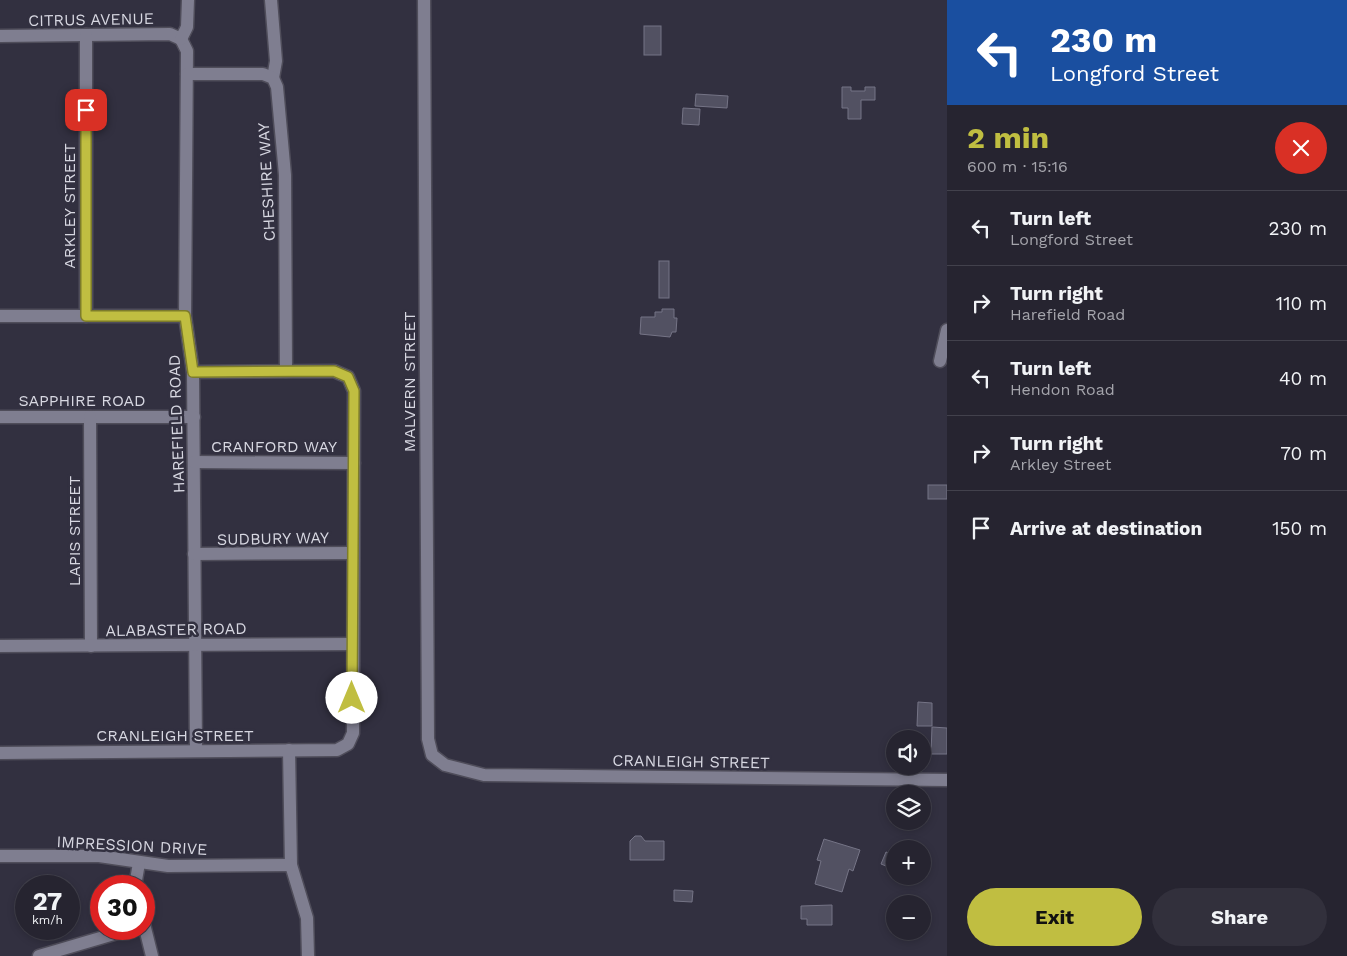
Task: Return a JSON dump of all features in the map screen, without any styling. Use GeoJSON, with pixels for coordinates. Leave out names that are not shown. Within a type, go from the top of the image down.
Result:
{"type":"FeatureCollection","features":[{"type":"Feature","properties":{"kind":"street"},"geometry":{"type":"LineString","coordinates":[[181,39],[187,27],[188,0]]}},
{"type":"Feature","properties":{"kind":"street","name":"CHESHIRE WAY"},"geometry":{"type":"LineString","coordinates":[[271,0],[276,61],[273,78],[277,87],[285,175],[286,371]]}},
{"type":"Feature","properties":{"kind":"street","name":"MALVERN STREET"},"geometry":{"type":"LineString","coordinates":[[424,0],[428,739],[432,755],[438,760]]}},
{"type":"Feature","properties":{"kind":"street","name":"CITRUS AVENUE"},"geometry":{"type":"LineString","coordinates":[[0,36],[170,34],[181,39]]}},
{"type":"Feature","properties":{"kind":"street","name":"ARKLEY STREET"},"geometry":{"type":"LineString","coordinates":[[86,36],[86,316]]}},
{"type":"Feature","properties":{"kind":"street","name":"HAREFIELD ROAD"},"geometry":{"type":"LineString","coordinates":[[181,39],[187,51],[185,316],[193,372],[196,750]]}},
{"type":"Feature","properties":{"kind":"street"},"geometry":{"type":"LineString","coordinates":[[187,74],[263,74],[273,78]]}},
{"type":"Feature","properties":{"kind":"street"},"geometry":{"type":"LineString","coordinates":[[0,316],[185,316]]}},
{"type":"Feature","properties":{"kind":"street"},"geometry":{"type":"LineString","coordinates":[[940,360],[947,330]]}},
{"type":"Feature","properties":{"kind":"street"},"geometry":{"type":"LineString","coordinates":[[193,372],[334,371],[348,377],[354,391],[352,644]]}},
{"type":"Feature","properties":{"kind":"street","name":"SAPPHIRE ROAD"},"geometry":{"type":"LineString","coordinates":[[0,417],[194,417]]}},
{"type":"Feature","properties":{"kind":"street","name":"LAPIS STREET"},"geometry":{"type":"LineString","coordinates":[[90,417],[91,646]]}},
{"type":"Feature","properties":{"kind":"street","name":"CRANFORD WAY"},"geometry":{"type":"LineString","coordinates":[[194,462],[354,463]]}},
{"type":"Feature","properties":{"kind":"street","name":"SUDBURY WAY"},"geometry":{"type":"LineString","coordinates":[[194,554],[352,553]]}},
{"type":"Feature","properties":{"kind":"street","name":"CRANLEIGH STREET"},"geometry":{"type":"LineString","coordinates":[[0,753],[337,750],[348,744],[353,733],[352,644]]}},
{"type":"Feature","properties":{"kind":"street","name":"ALABASTER ROAD"},"geometry":{"type":"LineString","coordinates":[[0,646],[352,644]]}},
{"type":"Feature","properties":{"kind":"street"},"geometry":{"type":"LineString","coordinates":[[289,750],[291,865],[307,918],[308,956]]}},
{"type":"Feature","properties":{"kind":"street","name":"CRANLEIGH STREET"},"geometry":{"type":"LineString","coordinates":[[438,760],[445,766],[484,775],[947,780]]}},
{"type":"Feature","properties":{"kind":"street","name":"IMPRESSION DRIVE"},"geometry":{"type":"LineString","coordinates":[[0,856],[99,856],[168,866],[291,865]]}},
{"type":"Feature","properties":{"kind":"street"},"geometry":{"type":"LineString","coordinates":[[136,875],[139,863]]}},
{"type":"Feature","properties":{"kind":"street"},"geometry":{"type":"LineString","coordinates":[[38,956],[93,940]]}},
{"type":"Feature","properties":{"kind":"street"},"geometry":{"type":"LineString","coordinates":[[148,940],[152,956]]}},
{"type":"Feature","properties":{"kind":"building"},"geometry":{"type":"Polygon","coordinates":[[[644,26],[661,26],[661,55],[644,55],[644,26]]]}},
{"type":"Feature","properties":{"kind":"building"},"geometry":{"type":"Polygon","coordinates":[[[842,87],[851,87],[851,91],[865,91],[865,87],[875,87],[875,100],[861,100],[861,119],[848,119],[848,108],[842,108],[842,87]]]}},
{"type":"Feature","properties":{"kind":"building"},"geometry":{"type":"Polygon","coordinates":[[[696,94],[728,96],[727,108],[695,106],[696,94]]]}},
{"type":"Feature","properties":{"kind":"building"},"geometry":{"type":"Polygon","coordinates":[[[683,108],[700,109],[699,125],[682,124],[683,108]]]}},
{"type":"Feature","properties":{"kind":"building"},"geometry":{"type":"Polygon","coordinates":[[[659,261],[669,261],[669,298],[659,298],[659,261]]]}},
{"type":"Feature","properties":{"kind":"building"},"geometry":{"type":"Polygon","coordinates":[[[662,309],[674,309],[674,318],[677,318],[676,332],[672,332],[670,337],[640,334],[641,317],[655,317],[655,312],[662,312],[662,309]]]}},
{"type":"Feature","properties":{"kind":"building"},"geometry":{"type":"Polygon","coordinates":[[[928,485],[947,485],[947,499],[928,499],[928,485]]]}},
{"type":"Feature","properties":{"kind":"building"},"geometry":{"type":"Polygon","coordinates":[[[918,702],[932,703],[932,726],[917,726],[918,702]]]}},
{"type":"Feature","properties":{"kind":"building"},"geometry":{"type":"Polygon","coordinates":[[[932,727],[947,728],[947,754],[931,754],[932,727]]]}},
{"type":"Feature","properties":{"kind":"building"},"geometry":{"type":"Polygon","coordinates":[[[635,836],[641,836],[645,841],[664,841],[664,860],[630,860],[630,841],[635,836]]]}},
{"type":"Feature","properties":{"kind":"building"},"geometry":{"type":"Polygon","coordinates":[[[824,839],[860,850],[853,871],[849,869],[842,892],[815,884],[821,861],[817,860],[824,839]]]}},
{"type":"Feature","properties":{"kind":"building"},"geometry":{"type":"Polygon","coordinates":[[[886,852],[886,866],[881,864],[886,852]]]}},
{"type":"Feature","properties":{"kind":"building"},"geometry":{"type":"Polygon","coordinates":[[[674,890],[693,891],[692,902],[674,901],[674,890]]]}},
{"type":"Feature","properties":{"kind":"building"},"geometry":{"type":"Polygon","coordinates":[[[832,905],[832,925],[807,925],[807,919],[801,919],[801,906],[832,905]]]}},
{"type":"Feature","properties":{"kind":"route"},"geometry":{"type":"LineString","coordinates":[[86,110],[86,316],[185,316],[193,372],[334,371],[348,377],[354,391],[352,698]]}}]}
